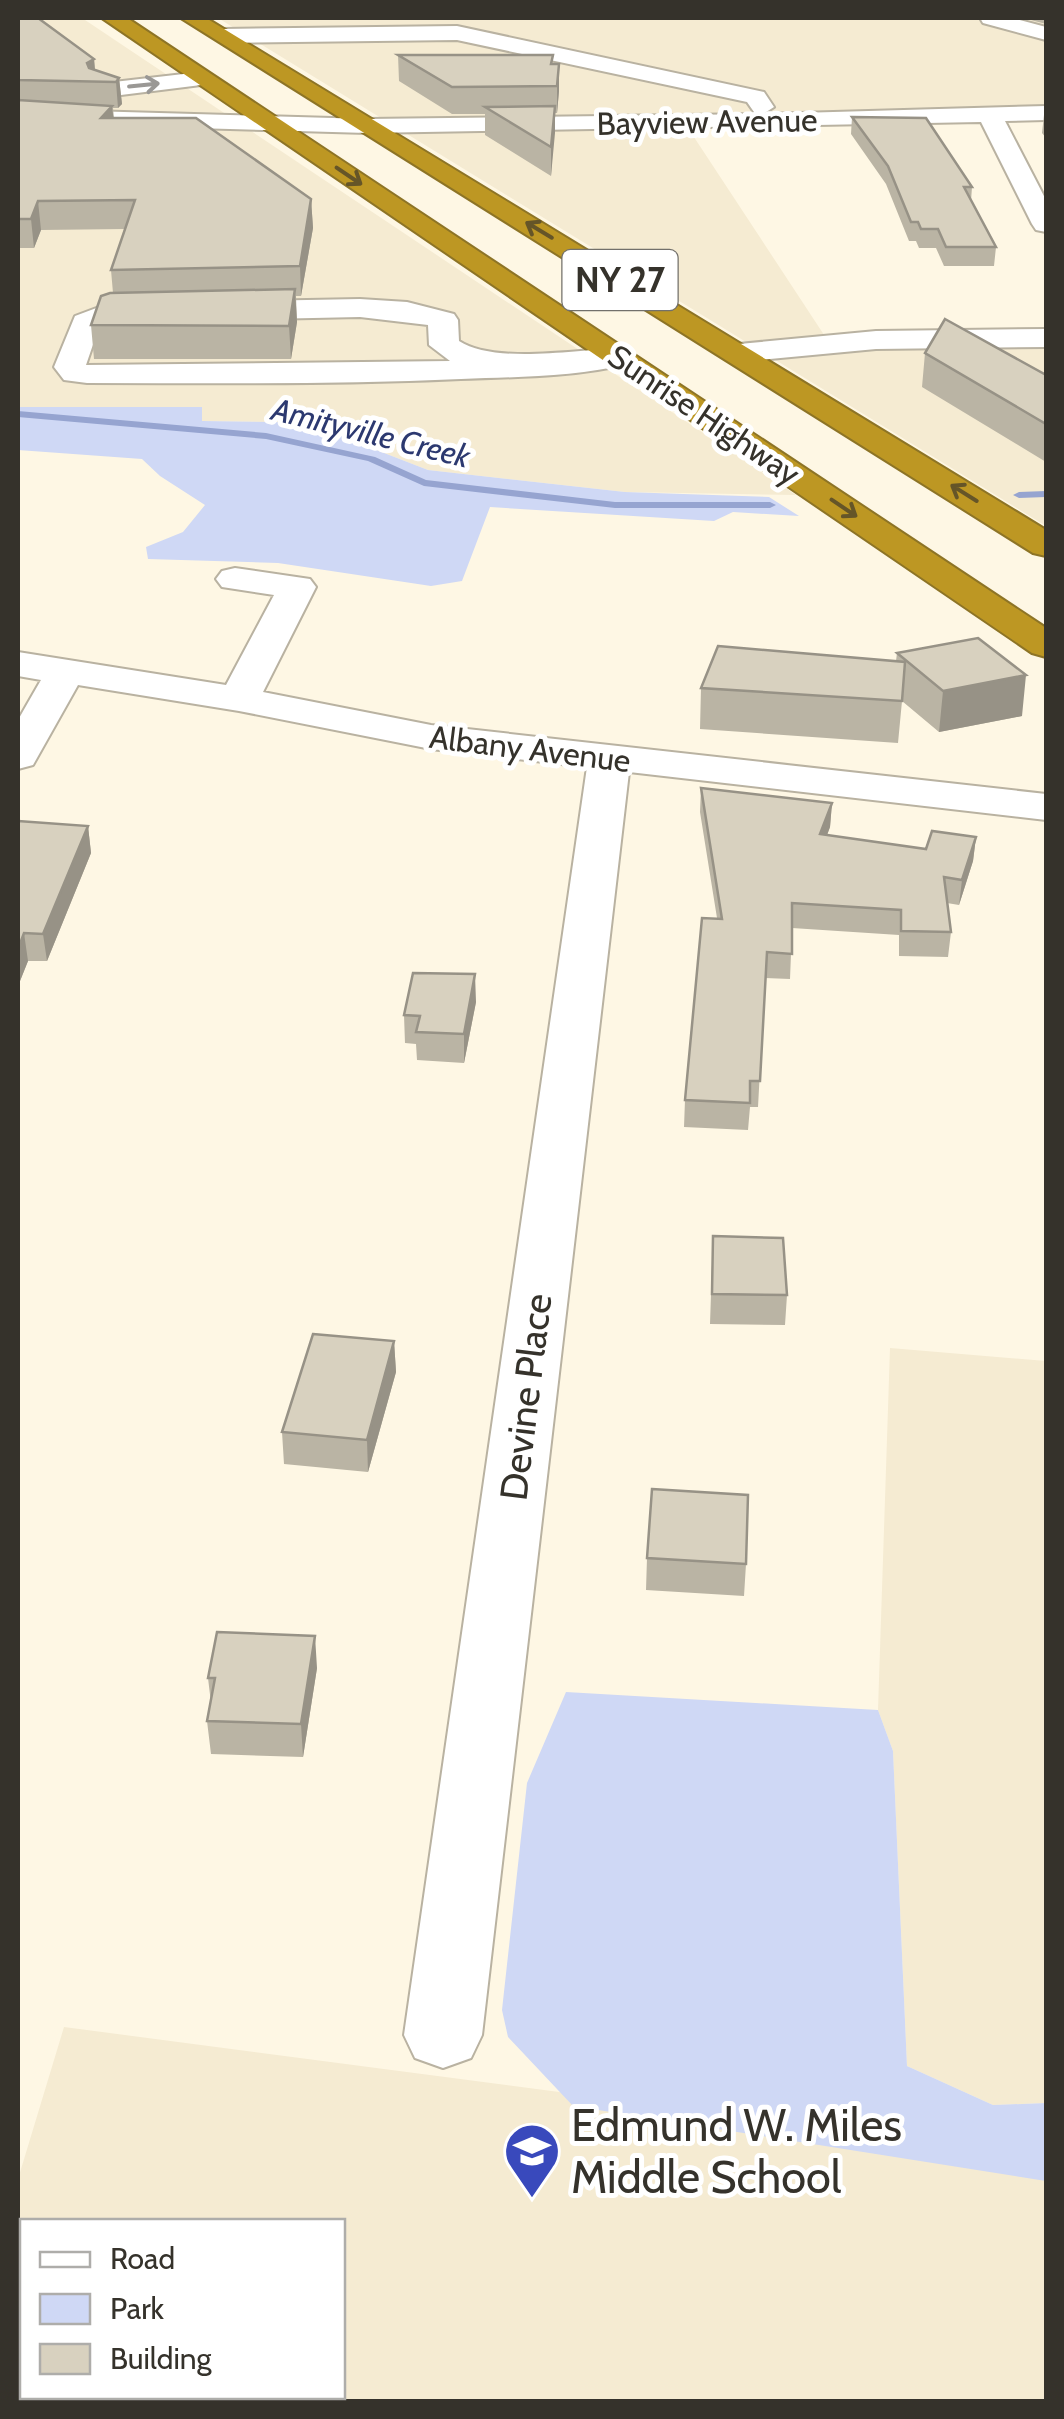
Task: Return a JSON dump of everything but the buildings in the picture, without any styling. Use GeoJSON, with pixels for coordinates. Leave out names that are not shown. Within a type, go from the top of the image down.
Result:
{"type":"FeatureCollection","features":[{"type":"Feature","properties":{"kind":"highway","name":"Sunrise Highway"},"geometry":{"type":"LineString","coordinates":[[113,18],[1046,644]]}},
{"type":"Feature","properties":{"kind":"highway","name":"Sunrise Highway"},"geometry":{"type":"LineString","coordinates":[[192,18],[1040,537]]}},
{"type":"Feature","properties":{"kind":"street"},"geometry":{"type":"LineString","coordinates":[[991,18],[1046,34]]}},
{"type":"Feature","properties":{"kind":"street"},"geometry":{"type":"LineString","coordinates":[[223,36],[456,25],[756,97],[770,122]]}},
{"type":"Feature","properties":{"kind":"street"},"geometry":{"type":"LineString","coordinates":[[18,98],[201,79]]}},
{"type":"Feature","properties":{"kind":"street","name":"Bayview Avenue"},"geometry":{"type":"LineString","coordinates":[[268,122],[637,134],[770,122],[1046,113]]}},
{"type":"Feature","properties":{"kind":"street"},"geometry":{"type":"LineString","coordinates":[[988,114],[1046,224]]}},
{"type":"Feature","properties":{"kind":"street"},"geometry":{"type":"LineString","coordinates":[[18,116],[268,122]]}},
{"type":"Feature","properties":{"kind":"street"},"geometry":{"type":"LineString","coordinates":[[124,310],[407,311],[444,320],[444,345],[452,354],[488,360],[617,357],[538,367],[334,372],[87,374],[75,373],[70,366],[86,322],[124,310]]}},
{"type":"Feature","properties":{"kind":"street"},"geometry":{"type":"LineString","coordinates":[[739,352],[876,340],[1046,338]]}},
{"type":"Feature","properties":{"kind":"street"},"geometry":{"type":"LineString","coordinates":[[235,580],[296,588],[239,699]]}},
{"type":"Feature","properties":{"kind":"street","name":"Albany Avenue"},"geometry":{"type":"LineString","coordinates":[[18,664],[239,699],[431,737],[1046,807]]}},
{"type":"Feature","properties":{"kind":"street"},"geometry":{"type":"LineString","coordinates":[[18,756],[65,672]]}},
{"type":"Feature","properties":{"kind":"street","name":"Devine Place"},"geometry":{"type":"LineString","coordinates":[[443,2035],[609,759]]}},
{"type":"Feature","properties":{"kind":"shaded area"},"geometry":{"type":"Polygon","coordinates":[[[18,18],[82,18],[796,495],[625,492],[428,470],[348,439],[350,423],[201,421],[201,407],[18,407],[18,18]]]}},
{"type":"Feature","properties":{"kind":"shaded area"},"geometry":{"type":"Polygon","coordinates":[[[218,18],[1046,18],[1046,115],[688,128],[832,347],[1046,342],[1046,526],[218,18]]]}},
{"type":"Feature","properties":{"kind":"shaded area"},"geometry":{"type":"Polygon","coordinates":[[[890,1348],[1046,1361],[1046,2103],[993,2105],[907,2066],[893,1751],[878,1710],[890,1348]]]}},
{"type":"Feature","properties":{"kind":"shaded area","name":"Edmund W. Miles Middle School"},"geometry":{"type":"Polygon","coordinates":[[[64,2027],[1046,2156],[1046,2401],[18,2402],[18,2179],[64,2027]]]}},
{"type":"Feature","properties":{"kind":"green space"},"geometry":{"type":"Polygon","coordinates":[[[18,407],[202,407],[202,421],[351,423],[348,439],[428,470],[625,492],[769,497],[799,516],[733,512],[714,521],[490,507],[462,581],[431,586],[278,563],[148,559],[146,547],[183,532],[205,505],[160,476],[142,459],[18,450],[18,407]]]}},
{"type":"Feature","properties":{"kind":"green space"},"geometry":{"type":"Polygon","coordinates":[[[566,1692],[878,1710],[893,1751],[907,2066],[993,2105],[1046,2103],[1046,2181],[573,2106],[508,2037],[502,2010],[527,1783],[566,1692]]]}},
{"type":"Feature","properties":{"kind":"waterway","name":"Amityville Creek"},"geometry":{"type":"LineString","coordinates":[[18,414],[266,436],[371,459],[424,483],[615,505],[770,505]]}},
{"type":"Feature","properties":{"kind":"waterway","name":"Amityville Creek"},"geometry":{"type":"LineString","coordinates":[[1019,495],[1046,494]]}},
{"type":"Feature","properties":{"kind":"place","name":"Edmund W. Miles Middle School"},"geometry":{"type":"Point","coordinates":[532,2200]}}]}
